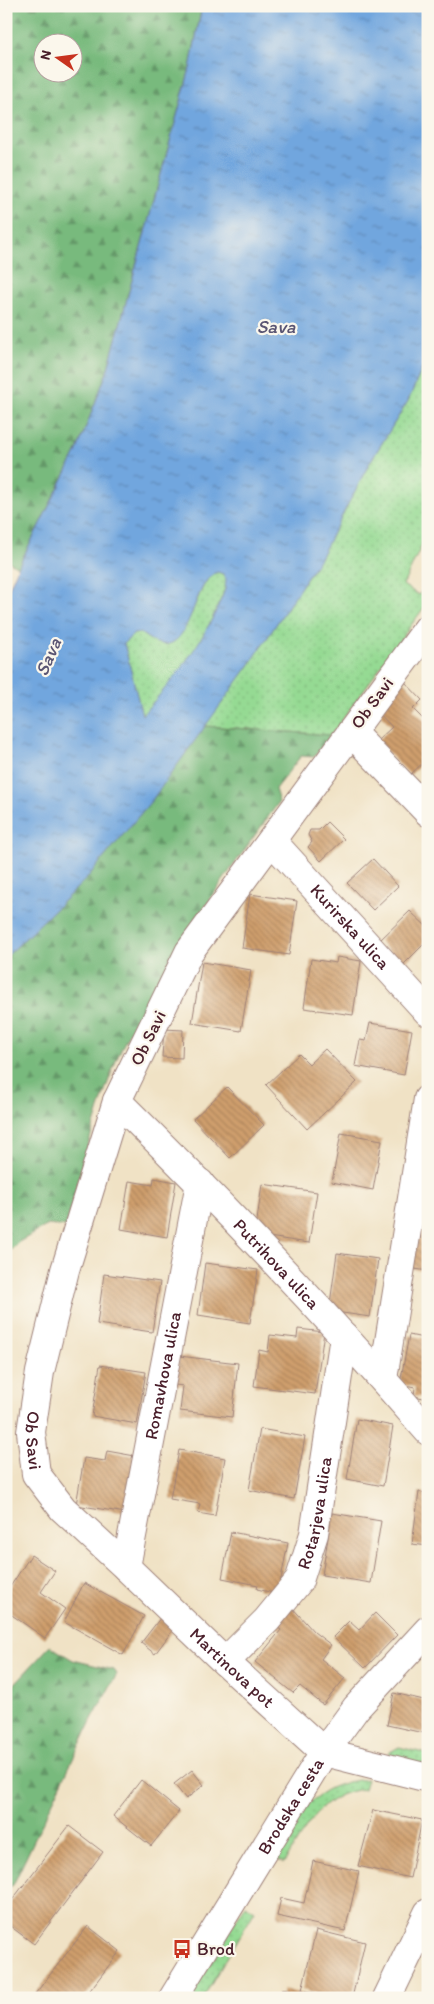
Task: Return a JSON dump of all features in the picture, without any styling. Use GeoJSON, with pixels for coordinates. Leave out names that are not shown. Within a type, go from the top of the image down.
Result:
{"type":"FeatureCollection","features":[{"type":"Feature","properties":{"kind":"street","name":"Ob Savi"},"geometry":{"type":"LineString","coordinates":[[63,1509],[36,1474],[31,1432],[40,1372],[65,1270],[118,1101],[189,952],[428,628]]}},
{"type":"Feature","properties":{"kind":"street"},"geometry":{"type":"LineString","coordinates":[[351,732],[428,812]]}},
{"type":"Feature","properties":{"kind":"street","name":"Kurirska ulica"},"geometry":{"type":"LineString","coordinates":[[272,841],[428,1012]]}},
{"type":"Feature","properties":{"kind":"street"},"geometry":{"type":"LineString","coordinates":[[383,1379],[428,1099]]}},
{"type":"Feature","properties":{"kind":"street","name":"Putrihova ulica"},"geometry":{"type":"LineString","coordinates":[[118,1101],[200,1183],[344,1336],[428,1431]]}},
{"type":"Feature","properties":{"kind":"street","name":"Romavhova ulica"},"geometry":{"type":"LineString","coordinates":[[126,1567],[200,1183]]}},
{"type":"Feature","properties":{"kind":"street","name":"Rotarjeva ulica"},"geometry":{"type":"LineString","coordinates":[[225,1662],[267,1620],[299,1581],[314,1534],[344,1336]]}},
{"type":"Feature","properties":{"kind":"street","name":"Martinova pot"},"geometry":{"type":"LineString","coordinates":[[63,1509],[225,1662],[324,1752],[428,1778]]}},
{"type":"Feature","properties":{"kind":"street","name":"Brodska cesta"},"geometry":{"type":"LineString","coordinates":[[173,1998],[324,1752],[356,1708],[428,1630]]}},
{"type":"Feature","properties":{"kind":"street"},"geometry":{"type":"LineString","coordinates":[[387,1998],[428,1914]]}},
{"type":"Feature","properties":{"kind":"green space"},"geometry":{"type":"Polygon","coordinates":[[[6,6],[202,6],[190,68],[107,372],[76,453],[18,567],[6,560],[6,6]]]}},
{"type":"Feature","properties":{"kind":"green space"},"geometry":{"type":"Polygon","coordinates":[[[428,355],[428,532],[403,585],[419,595],[428,583],[428,602],[331,735],[205,726],[250,664],[320,558],[369,464],[408,401],[428,355]]]}},
{"type":"Feature","properties":{"kind":"green space"},"geometry":{"type":"Polygon","coordinates":[[[218,572],[227,579],[225,589],[209,625],[181,670],[142,716],[124,643],[134,634],[140,633],[152,641],[166,645],[175,639],[189,619],[205,584],[211,576],[218,572]]]}},
{"type":"Feature","properties":{"kind":"green space"},"geometry":{"type":"Polygon","coordinates":[[[205,726],[331,735],[314,757],[301,756],[275,789],[279,802],[231,869],[171,960],[133,1026],[116,1060],[105,1090],[66,1227],[48,1225],[19,1242],[6,1255],[6,957],[87,878],[152,800],[205,726]]]}},
{"type":"Feature","properties":{"kind":"green space"},"geometry":{"type":"Polygon","coordinates":[[[50,1646],[73,1660],[114,1670],[117,1674],[92,1719],[13,1885],[6,1889],[6,1693],[50,1646]]]}},
{"type":"Feature","properties":{"kind":"green space"},"geometry":{"type":"Polygon","coordinates":[[[399,1747],[428,1754],[428,1766],[389,1756],[390,1752],[399,1747]]]}},
{"type":"Feature","properties":{"kind":"green space"},"geometry":{"type":"Polygon","coordinates":[[[367,1779],[364,1789],[349,1792],[336,1798],[315,1815],[284,1863],[274,1858],[300,1815],[319,1795],[332,1787],[367,1779]]]}},
{"type":"Feature","properties":{"kind":"green space"},"geometry":{"type":"Polygon","coordinates":[[[245,1905],[255,1911],[203,1998],[190,1998],[245,1905]]]}},
{"type":"Feature","properties":{"kind":"water","name":"Sava"},"geometry":{"type":"Polygon","coordinates":[[[202,6],[428,6],[428,355],[408,401],[369,464],[320,558],[250,664],[152,800],[87,878],[6,957],[6,595],[18,567],[76,453],[107,372],[190,68],[202,6]],[[218,572],[210,577],[203,587],[186,626],[179,637],[171,643],[161,644],[140,633],[134,634],[124,643],[142,715],[179,671],[210,624],[225,589],[226,579],[223,574],[218,572]]]}},
{"type":"Feature","properties":{"kind":"building"},"geometry":{"type":"Polygon","coordinates":[[[404,681],[422,700],[413,709],[428,724],[428,758],[410,775],[377,741],[392,727],[375,709],[404,681]]]}},
{"type":"Feature","properties":{"kind":"building"},"geometry":{"type":"Polygon","coordinates":[[[327,822],[344,839],[321,861],[308,847],[312,842],[308,835],[310,830],[319,830],[327,822]]]}},
{"type":"Feature","properties":{"kind":"building"},"geometry":{"type":"Polygon","coordinates":[[[373,859],[398,886],[373,910],[347,883],[373,859]]]}},
{"type":"Feature","properties":{"kind":"building"},"geometry":{"type":"Polygon","coordinates":[[[250,894],[297,901],[289,955],[242,948],[250,894]]]}},
{"type":"Feature","properties":{"kind":"building"},"geometry":{"type":"Polygon","coordinates":[[[410,911],[428,928],[428,940],[403,965],[379,941],[410,911]]]}},
{"type":"Feature","properties":{"kind":"building"},"geometry":{"type":"Polygon","coordinates":[[[337,957],[361,961],[353,1015],[304,1008],[311,959],[336,963],[337,957]]]}},
{"type":"Feature","properties":{"kind":"building"},"geometry":{"type":"Polygon","coordinates":[[[202,962],[251,970],[241,1031],[192,1023],[202,962]]]}},
{"type":"Feature","properties":{"kind":"building"},"geometry":{"type":"Polygon","coordinates":[[[370,1023],[412,1030],[404,1075],[355,1066],[360,1040],[366,1041],[370,1023]]]}},
{"type":"Feature","properties":{"kind":"building"},"geometry":{"type":"Polygon","coordinates":[[[164,1029],[183,1030],[182,1058],[162,1057],[164,1029]]]}},
{"type":"Feature","properties":{"kind":"building"},"geometry":{"type":"Polygon","coordinates":[[[325,1049],[357,1082],[307,1129],[266,1085],[299,1054],[309,1064],[325,1049]]]}},
{"type":"Feature","properties":{"kind":"building"},"geometry":{"type":"Polygon","coordinates":[[[227,1087],[264,1125],[230,1158],[193,1119],[227,1087]]]}},
{"type":"Feature","properties":{"kind":"building"},"geometry":{"type":"Polygon","coordinates":[[[341,1133],[382,1140],[373,1190],[332,1182],[341,1133]]]}},
{"type":"Feature","properties":{"kind":"building"},"geometry":{"type":"Polygon","coordinates":[[[154,1178],[176,1182],[167,1237],[121,1229],[129,1181],[153,1185],[154,1178]]]}},
{"type":"Feature","properties":{"kind":"building"},"geometry":{"type":"Polygon","coordinates":[[[262,1184],[317,1192],[309,1243],[255,1235],[262,1184]]]}},
{"type":"Feature","properties":{"kind":"building"},"geometry":{"type":"Polygon","coordinates":[[[418,1205],[428,1207],[428,1271],[408,1268],[418,1205]]]}},
{"type":"Feature","properties":{"kind":"building"},"geometry":{"type":"Polygon","coordinates":[[[337,1253],[378,1259],[370,1317],[329,1311],[337,1253]]]}},
{"type":"Feature","properties":{"kind":"building"},"geometry":{"type":"Polygon","coordinates":[[[205,1263],[258,1270],[250,1323],[198,1315],[205,1263]]]}},
{"type":"Feature","properties":{"kind":"building"},"geometry":{"type":"Polygon","coordinates":[[[104,1274],[160,1282],[152,1332],[97,1324],[104,1274]]]}},
{"type":"Feature","properties":{"kind":"building"},"geometry":{"type":"Polygon","coordinates":[[[298,1329],[324,1332],[315,1394],[254,1386],[259,1350],[268,1352],[270,1335],[297,1338],[298,1329]]]}},
{"type":"Feature","properties":{"kind":"building"},"geometry":{"type":"Polygon","coordinates":[[[409,1335],[428,1339],[428,1399],[414,1396],[415,1387],[400,1384],[409,1335]]]}},
{"type":"Feature","properties":{"kind":"building"},"geometry":{"type":"Polygon","coordinates":[[[179,1356],[238,1363],[232,1417],[180,1411],[183,1386],[175,1385],[179,1356]]]}},
{"type":"Feature","properties":{"kind":"building"},"geometry":{"type":"Polygon","coordinates":[[[100,1365],[146,1372],[137,1424],[92,1416],[100,1365]]]}},
{"type":"Feature","properties":{"kind":"building"},"geometry":{"type":"Polygon","coordinates":[[[357,1419],[393,1426],[383,1486],[347,1479],[357,1419]]]}},
{"type":"Feature","properties":{"kind":"building"},"geometry":{"type":"Polygon","coordinates":[[[260,1429],[305,1437],[294,1499],[249,1490],[260,1429]]]}},
{"type":"Feature","properties":{"kind":"building"},"geometry":{"type":"Polygon","coordinates":[[[179,1450],[225,1458],[215,1516],[198,1513],[200,1504],[170,1499],[179,1450]]]}},
{"type":"Feature","properties":{"kind":"building"},"geometry":{"type":"Polygon","coordinates":[[[107,1451],[135,1456],[126,1513],[76,1505],[84,1458],[105,1461],[107,1451]]]}},
{"type":"Feature","properties":{"kind":"building"},"geometry":{"type":"Polygon","coordinates":[[[419,1492],[428,1493],[428,1546],[412,1544],[419,1492]]]}},
{"type":"Feature","properties":{"kind":"building"},"geometry":{"type":"Polygon","coordinates":[[[332,1513],[381,1521],[371,1583],[322,1575],[332,1513]]]}},
{"type":"Feature","properties":{"kind":"building"},"geometry":{"type":"Polygon","coordinates":[[[231,1532],[288,1543],[278,1594],[257,1589],[258,1585],[222,1578],[231,1532]]]}},
{"type":"Feature","properties":{"kind":"building"},"geometry":{"type":"Polygon","coordinates":[[[31,1555],[55,1571],[41,1592],[65,1609],[45,1638],[6,1611],[6,1593],[31,1555]]]}},
{"type":"Feature","properties":{"kind":"building"},"geometry":{"type":"Polygon","coordinates":[[[84,1583],[144,1616],[123,1655],[64,1622],[84,1583]]]}},
{"type":"Feature","properties":{"kind":"building"},"geometry":{"type":"Polygon","coordinates":[[[290,1605],[314,1632],[331,1645],[321,1659],[345,1678],[323,1705],[300,1686],[293,1693],[255,1662],[281,1630],[274,1625],[290,1605]]]}},
{"type":"Feature","properties":{"kind":"building"},"geometry":{"type":"Polygon","coordinates":[[[375,1613],[397,1635],[365,1668],[333,1637],[349,1621],[359,1630],[375,1613]]]}},
{"type":"Feature","properties":{"kind":"building"},"geometry":{"type":"Polygon","coordinates":[[[161,1617],[175,1627],[155,1654],[141,1643],[161,1617]]]}},
{"type":"Feature","properties":{"kind":"building"},"geometry":{"type":"Polygon","coordinates":[[[394,1693],[428,1701],[428,1734],[387,1725],[394,1693]]]}},
{"type":"Feature","properties":{"kind":"building"},"geometry":{"type":"Polygon","coordinates":[[[192,1770],[204,1785],[186,1799],[174,1784],[192,1770]]]}},
{"type":"Feature","properties":{"kind":"building"},"geometry":{"type":"Polygon","coordinates":[[[141,1780],[179,1811],[151,1846],[113,1816],[141,1780]]]}},
{"type":"Feature","properties":{"kind":"building"},"geometry":{"type":"Polygon","coordinates":[[[373,1810],[422,1820],[410,1878],[358,1866],[373,1810]]]}},
{"type":"Feature","properties":{"kind":"building"},"geometry":{"type":"Polygon","coordinates":[[[69,1826],[103,1852],[34,1944],[6,1923],[6,1908],[69,1826]]]}},
{"type":"Feature","properties":{"kind":"building"},"geometry":{"type":"Polygon","coordinates":[[[313,1861],[359,1871],[345,1931],[277,1916],[281,1898],[304,1903],[313,1861]]]}},
{"type":"Feature","properties":{"kind":"building"},"geometry":{"type":"Polygon","coordinates":[[[88,1926],[120,1951],[84,1998],[40,1998],[35,1994],[88,1926]]]}},
{"type":"Feature","properties":{"kind":"building"},"geometry":{"type":"Polygon","coordinates":[[[316,1930],[365,1942],[352,1998],[335,1998],[302,1990],[316,1930]]]}},
{"type":"Feature","properties":{"kind":"building"},"geometry":{"type":"Polygon","coordinates":[[[283,1989],[315,1997],[315,1998],[281,1998],[283,1989]]]}},
{"type":"Feature","properties":{"kind":"place","name":"Brod"},"geometry":{"type":"Point","coordinates":[182,1949]}}]}
